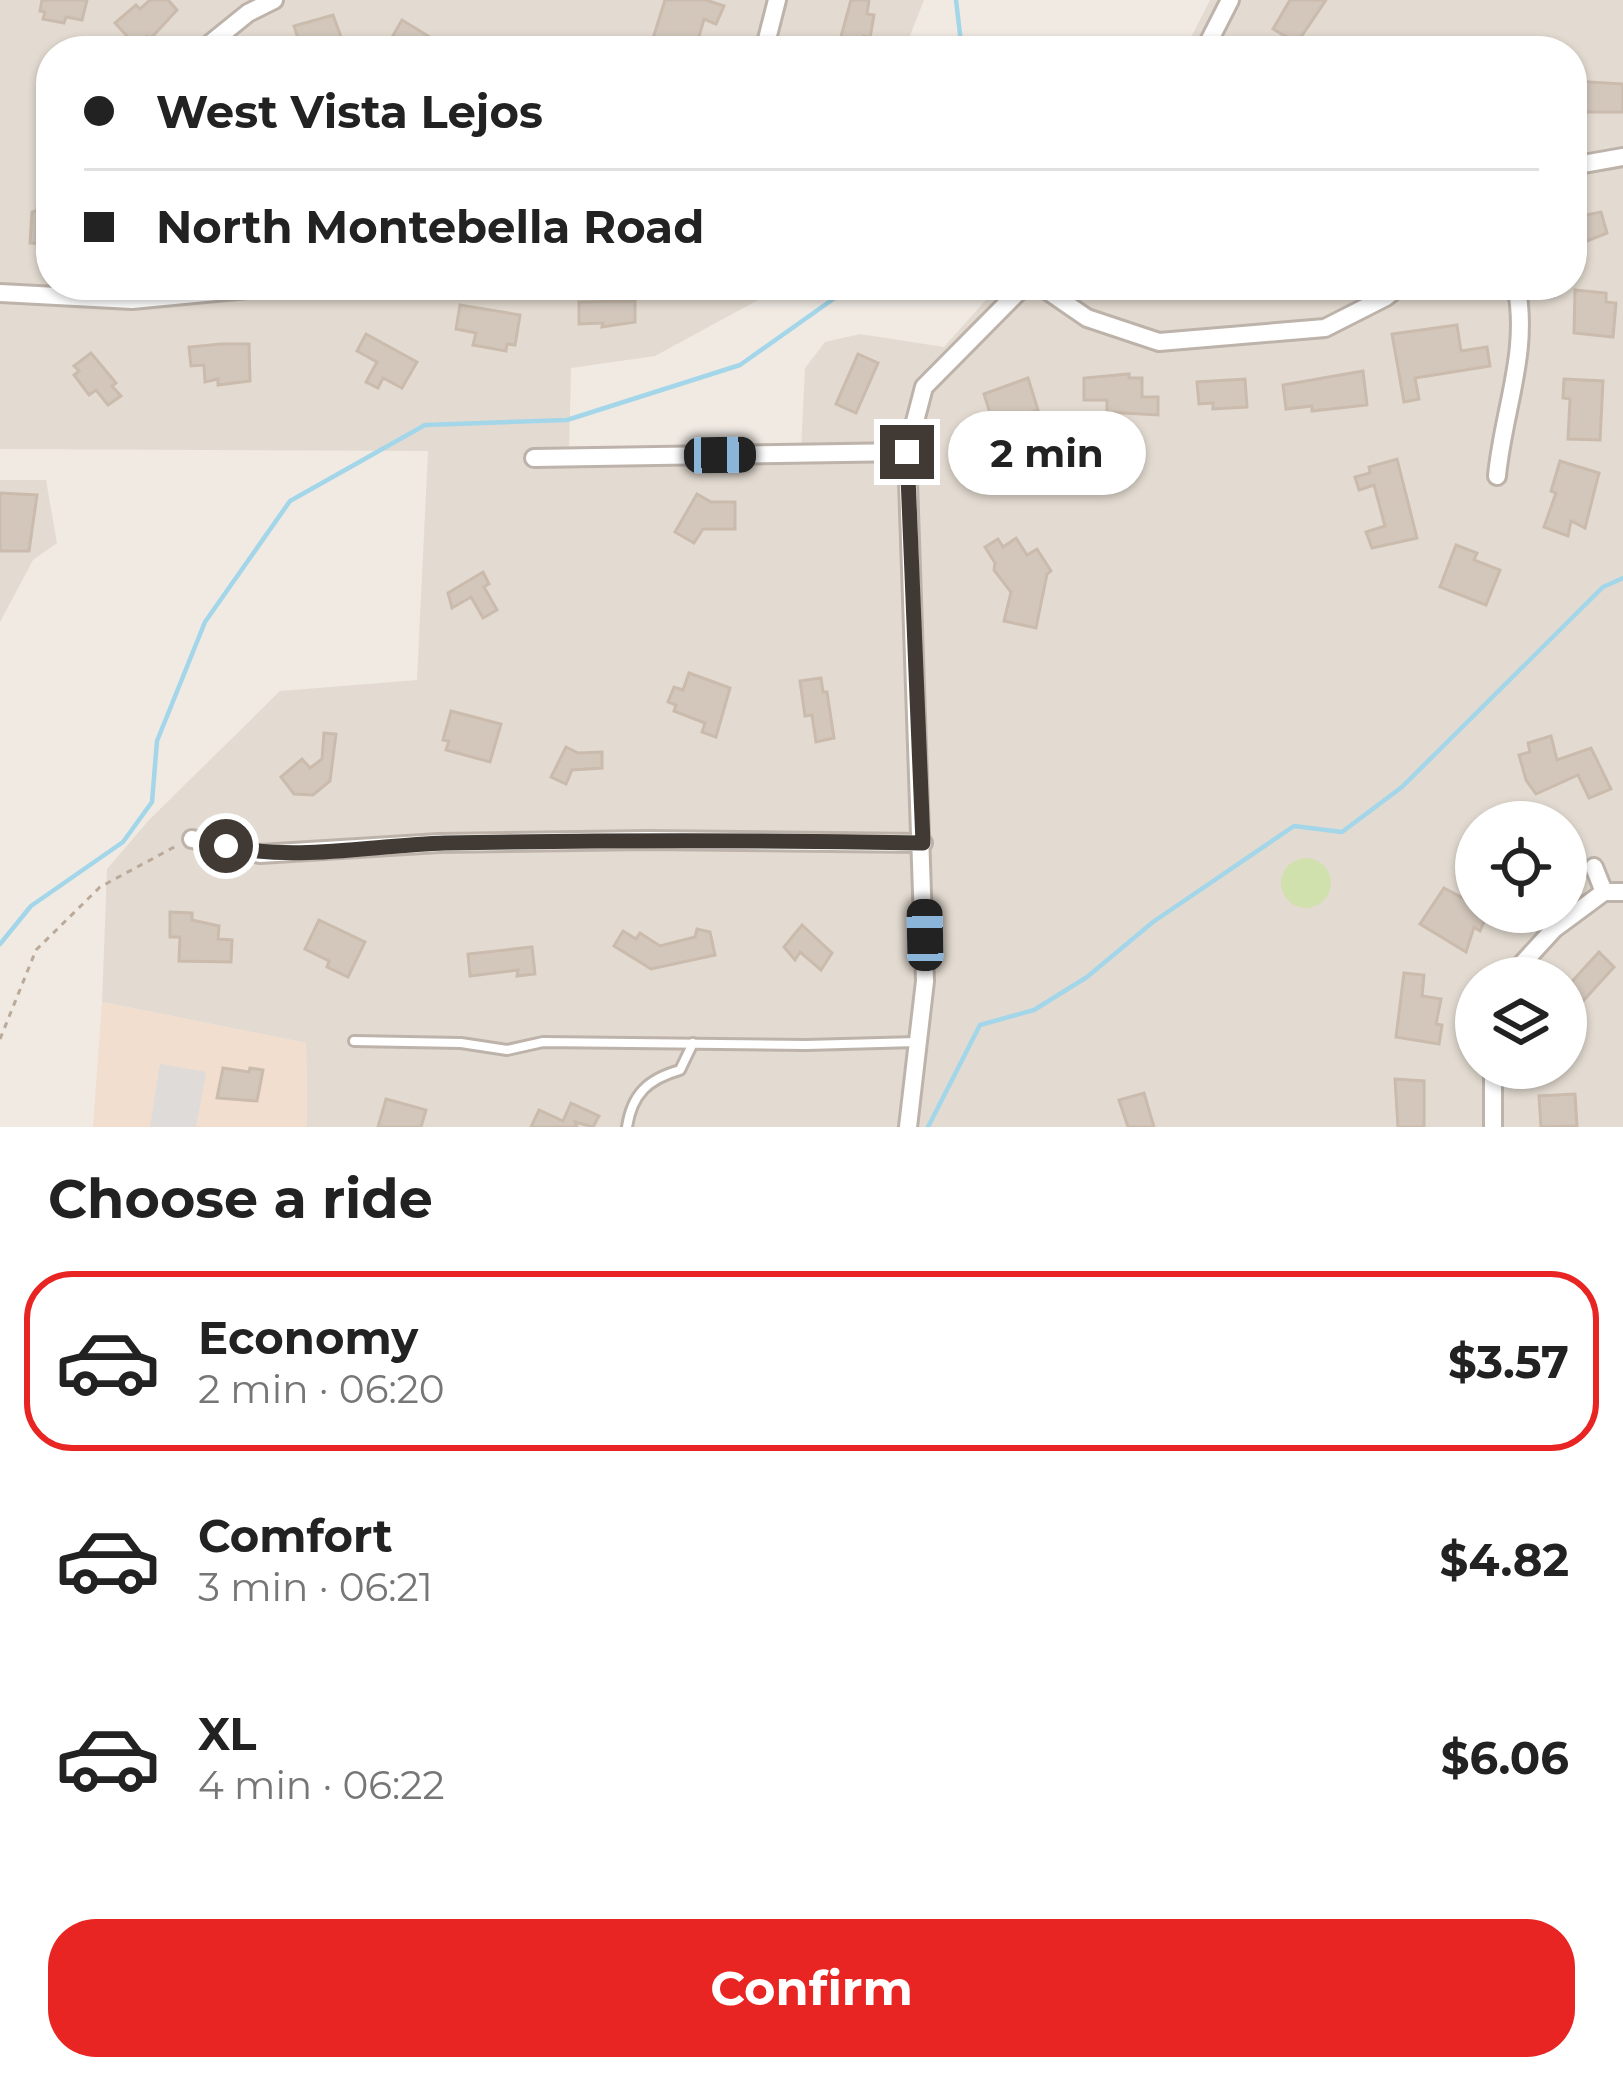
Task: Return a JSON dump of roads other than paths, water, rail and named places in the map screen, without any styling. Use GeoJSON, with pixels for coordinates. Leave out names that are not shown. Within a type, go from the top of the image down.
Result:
{"type":"FeatureCollection","features":[{"type":"Feature","properties":{"kind":"street"},"geometry":{"type":"LineString","coordinates":[[220,36],[274,0]]}},
{"type":"Feature","properties":{"kind":"street"},"geometry":{"type":"LineString","coordinates":[[768,36],[777,0]]}},
{"type":"Feature","properties":{"kind":"street"},"geometry":{"type":"LineString","coordinates":[[1212,36],[1230,0]]}},
{"type":"Feature","properties":{"kind":"street"},"geometry":{"type":"LineString","coordinates":[[1587,163],[1623,157]]}},
{"type":"Feature","properties":{"kind":"street"},"geometry":{"type":"LineString","coordinates":[[0,293],[36,293]]}},
{"type":"Feature","properties":{"kind":"street"},"geometry":{"type":"LineString","coordinates":[[908,1127],[925,981],[907,452],[924,387],[1010,300]]}},
{"type":"Feature","properties":{"kind":"street"},"geometry":{"type":"LineString","coordinates":[[1061,300],[1087,318],[1159,342],[1325,328],[1380,300]]}},
{"type":"Feature","properties":{"kind":"street"},"geometry":{"type":"LineString","coordinates":[[1497,476],[1501,436],[1520,356],[1519,300]]}},
{"type":"Feature","properties":{"kind":"street"},"geometry":{"type":"LineString","coordinates":[[533,458],[907,452]]}},
{"type":"Feature","properties":{"kind":"street"},"geometry":{"type":"LineString","coordinates":[[191,838],[260,854],[439,843],[923,843]]}},
{"type":"Feature","properties":{"kind":"street"},"geometry":{"type":"LineString","coordinates":[[1594,867],[1604,892]]}},
{"type":"Feature","properties":{"kind":"street"},"geometry":{"type":"LineString","coordinates":[[1527,957],[1553,929],[1604,892],[1623,892]]}},
{"type":"Feature","properties":{"kind":"street"},"geometry":{"type":"LineString","coordinates":[[1492,1089],[1493,1127]]}},
{"type":"Feature","properties":{"kind":"lane"},"geometry":{"type":"LineString","coordinates":[[354,1041],[460,1043],[507,1050],[543,1042],[806,1046],[918,1042]]}},
{"type":"Feature","properties":{"kind":"lane"},"geometry":{"type":"LineString","coordinates":[[627,1127],[640,1089],[680,1070],[693,1042]]}},
{"type":"Feature","properties":{"kind":"waterway"},"geometry":{"type":"LineString","coordinates":[[956,0],[960,36]]}},
{"type":"Feature","properties":{"kind":"waterway"},"geometry":{"type":"LineString","coordinates":[[0,944],[31,906],[123,842],[152,802],[157,741],[205,622],[290,501],[425,425],[567,420],[740,365],[832,300]]}},
{"type":"Feature","properties":{"kind":"waterway"},"geometry":{"type":"LineString","coordinates":[[928,1127],[980,1025],[1034,1010],[1087,977],[1153,922],[1294,826],[1342,832],[1402,787],[1603,587],[1623,578]]}}]}
